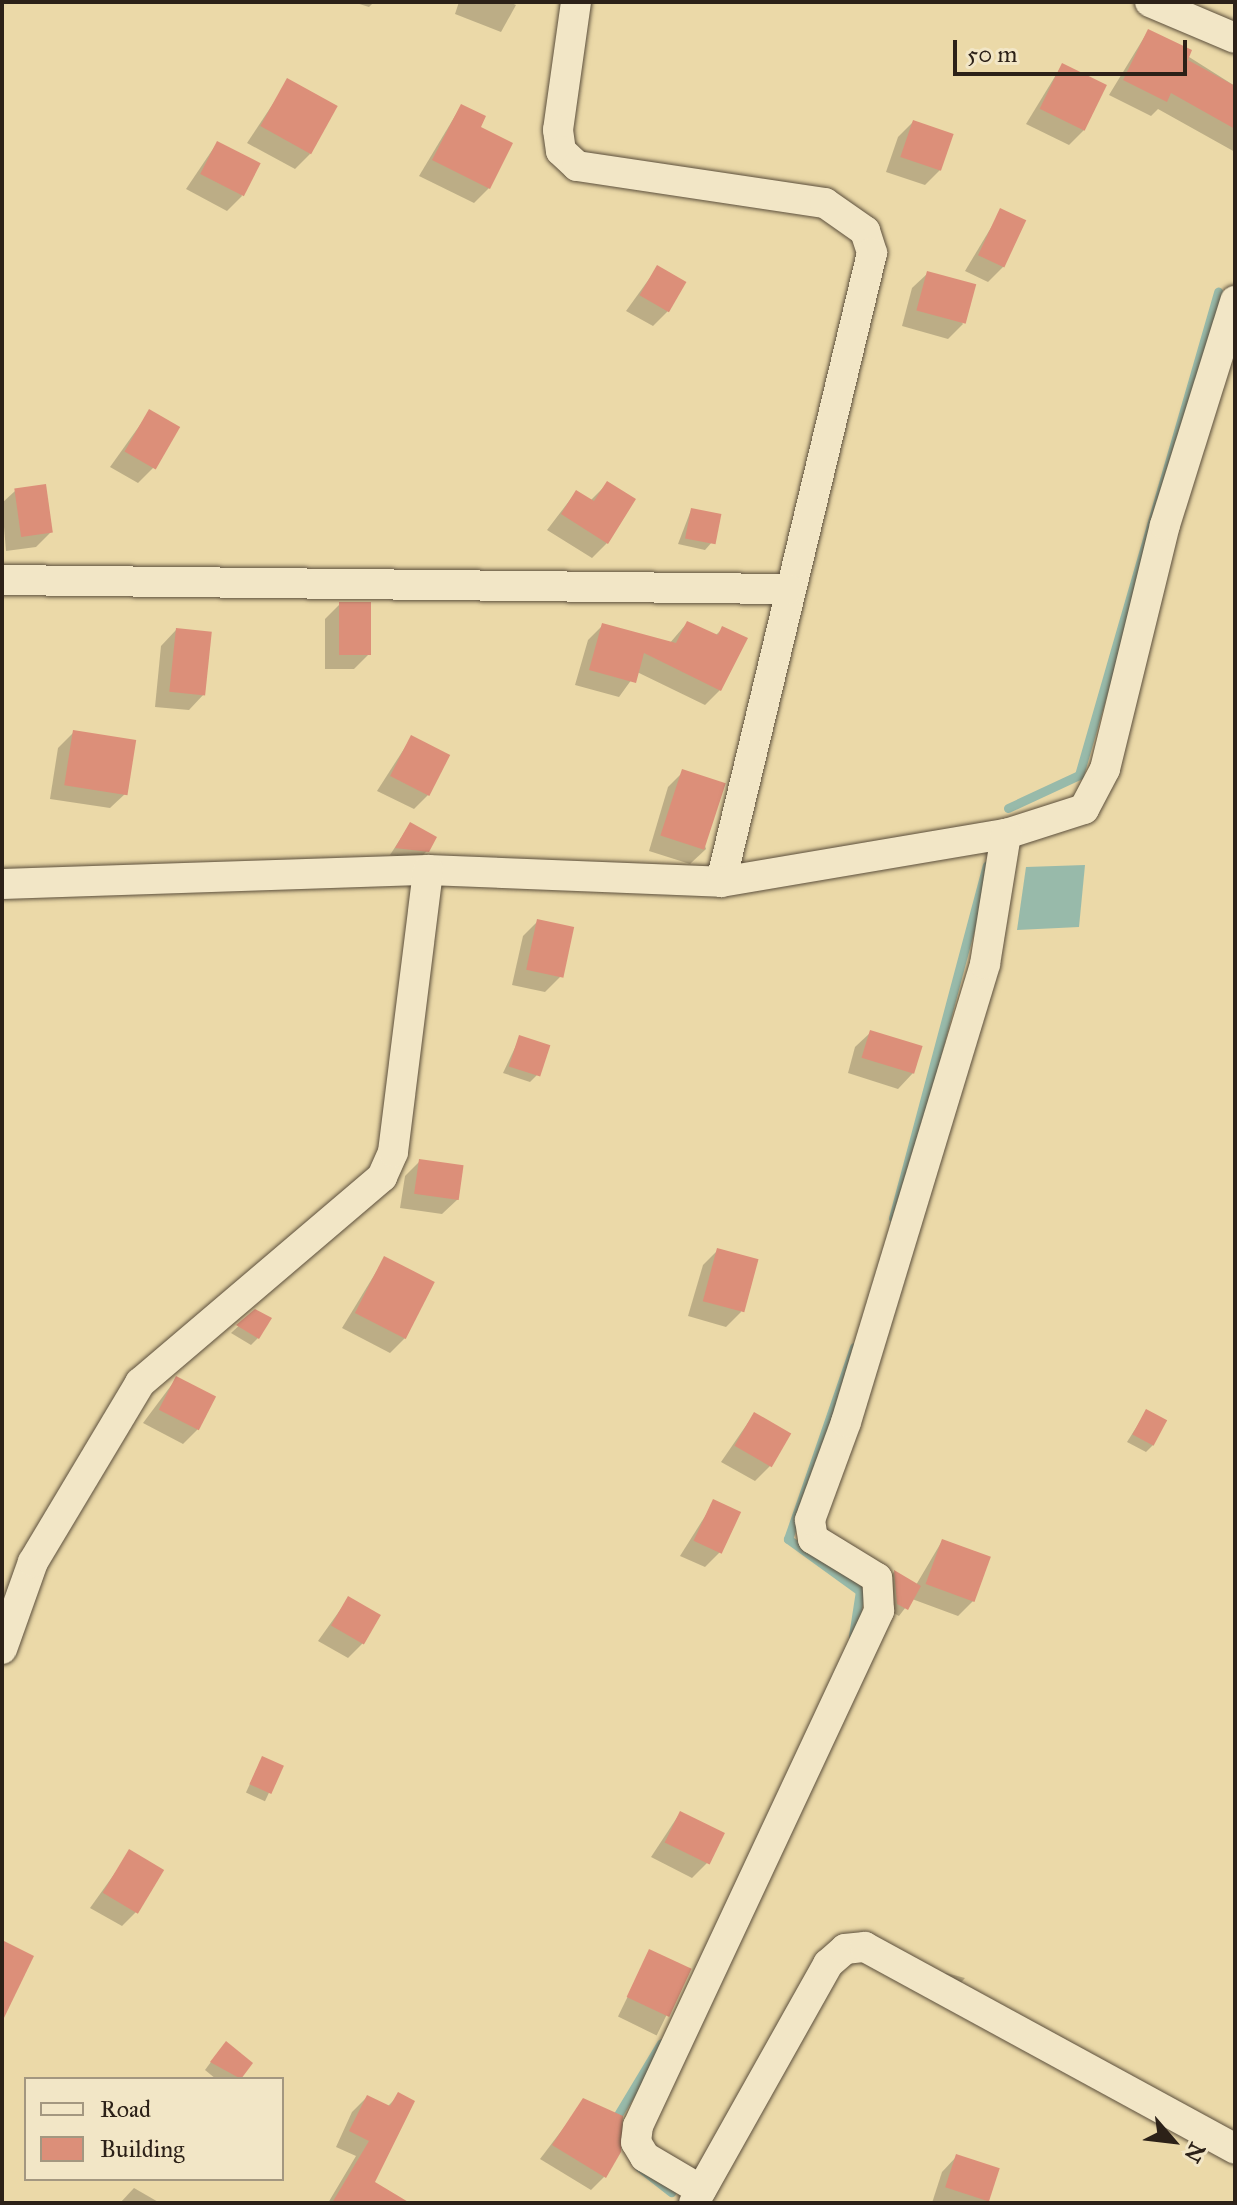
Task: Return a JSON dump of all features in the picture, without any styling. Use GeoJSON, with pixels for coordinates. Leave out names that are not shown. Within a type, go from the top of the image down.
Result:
{"type":"FeatureCollection","features":[{"type":"Feature","properties":{"kind":"street"},"geometry":{"type":"LineString","coordinates":[[576,2],[558,130],[561,151],[577,166],[825,203],[865,231],[872,253],[788,589],[721,882]]}},
{"type":"Feature","properties":{"kind":"street"},"geometry":{"type":"LineString","coordinates":[[1150,2],[1235,38]]}},
{"type":"Feature","properties":{"kind":"street"},"geometry":{"type":"LineString","coordinates":[[2,884],[428,870],[721,882],[1006,834],[1084,809],[1094,795],[1165,525],[1235,301]]}},
{"type":"Feature","properties":{"kind":"street"},"geometry":{"type":"LineString","coordinates":[[2,580],[788,589]]}},
{"type":"Feature","properties":{"kind":"street"},"geometry":{"type":"LineString","coordinates":[[1006,834],[985,964],[810,1520],[813,1539],[877,1578],[879,1611],[638,2126],[636,2142],[645,2157],[698,2196],[828,1964],[845,1949],[865,1947],[1235,2149]]}},
{"type":"Feature","properties":{"kind":"street"},"geometry":{"type":"LineString","coordinates":[[2,1649],[33,1562],[140,1383],[382,1177],[393,1152],[428,870]]}},
{"type":"Feature","properties":{"kind":"shaded area"},"geometry":{"type":"Polygon","coordinates":[[[1085,865],[1079,927],[1017,930],[1026,867],[1085,865]]]}},
{"type":"Feature","properties":{"kind":"building"},"geometry":{"type":"Polygon","coordinates":[[[1148,29],[1192,50],[1188,60],[1235,86],[1235,129],[1171,93],[1167,102],[1123,80],[1148,29]]]}},
{"type":"Feature","properties":{"kind":"building"},"geometry":{"type":"Polygon","coordinates":[[[1062,63],[1107,85],[1085,131],[1040,109],[1062,63]]]}},
{"type":"Feature","properties":{"kind":"building"},"geometry":{"type":"Polygon","coordinates":[[[287,78],[338,106],[311,154],[260,126],[287,78]]]}},
{"type":"Feature","properties":{"kind":"building"},"geometry":{"type":"Polygon","coordinates":[[[461,104],[486,116],[481,127],[513,143],[490,189],[432,160],[461,104]]]}},
{"type":"Feature","properties":{"kind":"building"},"geometry":{"type":"Polygon","coordinates":[[[913,120],[954,134],[941,171],[900,157],[913,120]]]}},
{"type":"Feature","properties":{"kind":"building"},"geometry":{"type":"Polygon","coordinates":[[[217,141],[261,163],[244,196],[200,174],[217,141]]]}},
{"type":"Feature","properties":{"kind":"building"},"geometry":{"type":"Polygon","coordinates":[[[1000,208],[1026,220],[1004,267],[978,255],[1000,208]]]}},
{"type":"Feature","properties":{"kind":"building"},"geometry":{"type":"Polygon","coordinates":[[[657,265],[686,282],[669,312],[640,295],[657,265]]]}},
{"type":"Feature","properties":{"kind":"building"},"geometry":{"type":"Polygon","coordinates":[[[927,271],[976,284],[966,324],[916,311],[927,271]]]}},
{"type":"Feature","properties":{"kind":"building"},"geometry":{"type":"Polygon","coordinates":[[[149,409],[180,427],[156,469],[124,451],[149,409]]]}},
{"type":"Feature","properties":{"kind":"building"},"geometry":{"type":"Polygon","coordinates":[[[607,481],[636,499],[608,544],[561,514],[576,490],[594,501],[607,481]]]}},
{"type":"Feature","properties":{"kind":"building"},"geometry":{"type":"Polygon","coordinates":[[[46,484],[53,533],[21,537],[14,488],[46,484]]]}},
{"type":"Feature","properties":{"kind":"building"},"geometry":{"type":"Polygon","coordinates":[[[691,508],[721,514],[716,544],[685,538],[691,508]]]}},
{"type":"Feature","properties":{"kind":"building"},"geometry":{"type":"Polygon","coordinates":[[[339,602],[371,602],[371,655],[339,655],[339,602]]]}},
{"type":"Feature","properties":{"kind":"building"},"geometry":{"type":"Polygon","coordinates":[[[687,621],[718,635],[722,626],[748,638],[721,691],[644,653],[636,683],[589,670],[602,623],[676,643],[687,621]]]}},
{"type":"Feature","properties":{"kind":"building"},"geometry":{"type":"Polygon","coordinates":[[[176,628],[212,632],[205,695],[169,692],[176,628]]]}},
{"type":"Feature","properties":{"kind":"building"},"geometry":{"type":"Polygon","coordinates":[[[73,730],[136,740],[127,795],[64,785],[73,730]]]}},
{"type":"Feature","properties":{"kind":"building"},"geometry":{"type":"Polygon","coordinates":[[[411,735],[450,755],[429,796],[390,776],[411,735]]]}},
{"type":"Feature","properties":{"kind":"building"},"geometry":{"type":"Polygon","coordinates":[[[682,769],[726,783],[704,850],[660,836],[682,769]]]}},
{"type":"Feature","properties":{"kind":"building"},"geometry":{"type":"Polygon","coordinates":[[[410,822],[437,837],[429,852],[395,848],[410,822]]]}},
{"type":"Feature","properties":{"kind":"building"},"geometry":{"type":"Polygon","coordinates":[[[537,919],[574,927],[563,978],[526,970],[537,919]]]}},
{"type":"Feature","properties":{"kind":"building"},"geometry":{"type":"Polygon","coordinates":[[[870,1030],[923,1046],[914,1074],[862,1058],[870,1030]]]}},
{"type":"Feature","properties":{"kind":"building"},"geometry":{"type":"Polygon","coordinates":[[[519,1035],[550,1045],[540,1077],[509,1066],[519,1035]]]}},
{"type":"Feature","properties":{"kind":"building"},"geometry":{"type":"Polygon","coordinates":[[[419,1159],[464,1165],[459,1200],[414,1194],[419,1159]]]}},
{"type":"Feature","properties":{"kind":"building"},"geometry":{"type":"Polygon","coordinates":[[[717,1248],[759,1259],[744,1312],[703,1301],[717,1248]]]}},
{"type":"Feature","properties":{"kind":"building"},"geometry":{"type":"Polygon","coordinates":[[[384,1256],[435,1282],[406,1339],[355,1313],[384,1256]]]}},
{"type":"Feature","properties":{"kind":"building"},"geometry":{"type":"Polygon","coordinates":[[[255,1309],[272,1318],[259,1339],[236,1325],[255,1309]]]}},
{"type":"Feature","properties":{"kind":"building"},"geometry":{"type":"Polygon","coordinates":[[[176,1376],[216,1396],[199,1430],[159,1410],[176,1376]]]}},
{"type":"Feature","properties":{"kind":"building"},"geometry":{"type":"Polygon","coordinates":[[[1146,1409],[1167,1420],[1154,1446],[1132,1435],[1146,1409]]]}},
{"type":"Feature","properties":{"kind":"building"},"geometry":{"type":"Polygon","coordinates":[[[754,1412],[791,1434],[772,1467],[734,1446],[754,1412]]]}},
{"type":"Feature","properties":{"kind":"building"},"geometry":{"type":"Polygon","coordinates":[[[713,1499],[741,1512],[722,1554],[694,1541],[713,1499]]]}},
{"type":"Feature","properties":{"kind":"building"},"geometry":{"type":"Polygon","coordinates":[[[942,1539],[991,1557],[974,1602],[926,1584],[942,1539]]]}},
{"type":"Feature","properties":{"kind":"building"},"geometry":{"type":"Polygon","coordinates":[[[894,1570],[921,1586],[908,1610],[897,1604],[894,1570]]]}},
{"type":"Feature","properties":{"kind":"building"},"geometry":{"type":"Polygon","coordinates":[[[348,1596],[381,1615],[364,1644],[331,1625],[348,1596]]]}},
{"type":"Feature","properties":{"kind":"building"},"geometry":{"type":"Polygon","coordinates":[[[262,1756],[284,1766],[271,1794],[249,1784],[262,1756]]]}},
{"type":"Feature","properties":{"kind":"building"},"geometry":{"type":"Polygon","coordinates":[[[680,1811],[725,1833],[710,1864],[665,1842],[680,1811]]]}},
{"type":"Feature","properties":{"kind":"building"},"geometry":{"type":"Polygon","coordinates":[[[129,1849],[164,1870],[138,1914],[103,1893],[129,1849]]]}},
{"type":"Feature","properties":{"kind":"building"},"geometry":{"type":"Polygon","coordinates":[[[2,1940],[34,1956],[2,2022],[2,1940]]]}},
{"type":"Feature","properties":{"kind":"building"},"geometry":{"type":"Polygon","coordinates":[[[649,1949],[692,1969],[669,2017],[627,1997],[649,1949]]]}},
{"type":"Feature","properties":{"kind":"building"},"geometry":{"type":"Polygon","coordinates":[[[226,2041],[253,2063],[242,2077],[237,2077],[210,2062],[226,2041]]]}},
{"type":"Feature","properties":{"kind":"building"},"geometry":{"type":"Polygon","coordinates":[[[398,2092],[415,2101],[375,2182],[410,2203],[332,2203],[369,2141],[349,2131],[367,2095],[390,2106],[398,2092]]]}},
{"type":"Feature","properties":{"kind":"building"},"geometry":{"type":"Polygon","coordinates":[[[583,2098],[623,2116],[621,2152],[606,2178],[552,2145],[583,2098]]]}},
{"type":"Feature","properties":{"kind":"building"},"geometry":{"type":"Polygon","coordinates":[[[956,2154],[1000,2168],[989,2202],[945,2187],[956,2154]]]}},
{"type":"Feature","properties":{"kind":"waterway"},"geometry":{"type":"LineString","coordinates":[[1008,808],[1079,775],[1218,292]]}},
{"type":"Feature","properties":{"kind":"waterway"},"geometry":{"type":"LineString","coordinates":[[893,1218],[987,865]]}},
{"type":"Feature","properties":{"kind":"waterway"},"geometry":{"type":"LineString","coordinates":[[853,1636],[860,1591],[788,1539],[854,1347]]}},
{"type":"Feature","properties":{"kind":"waterway"},"geometry":{"type":"LineString","coordinates":[[613,2123],[661,2043]]}},
{"type":"Feature","properties":{"kind":"waterway"},"geometry":{"type":"LineString","coordinates":[[639,2167],[671,2192]]}}]}
